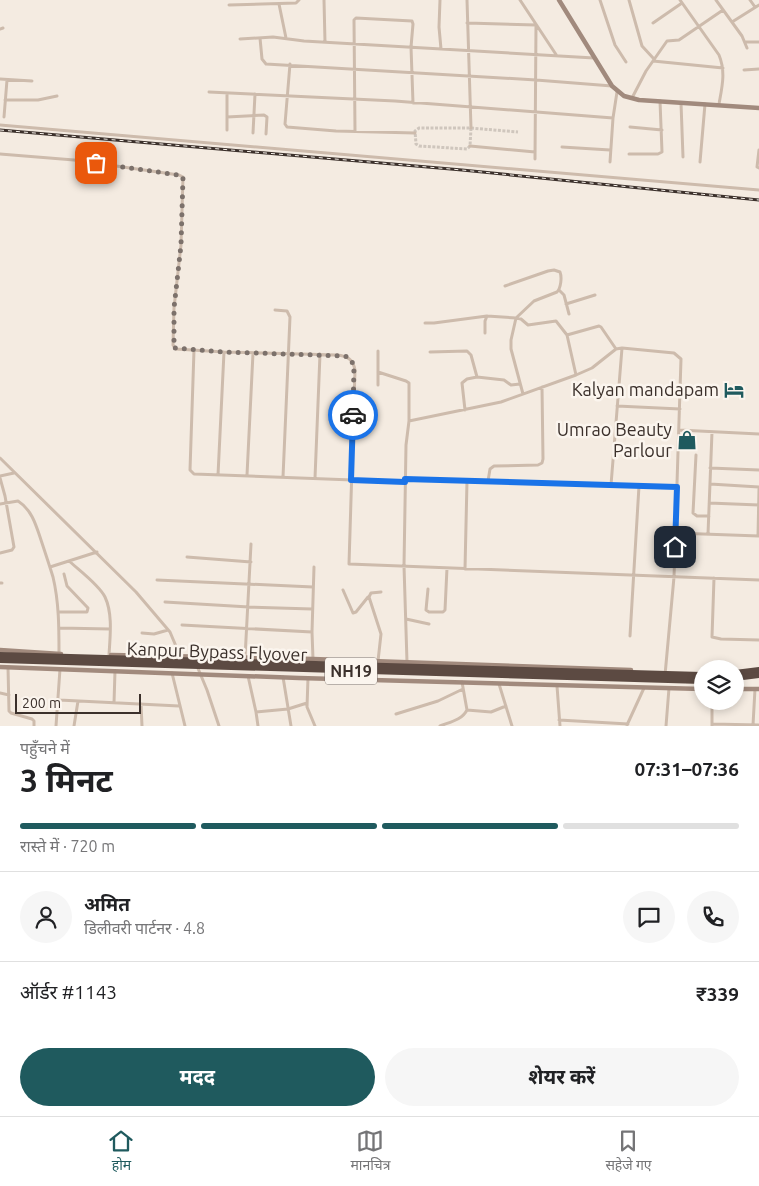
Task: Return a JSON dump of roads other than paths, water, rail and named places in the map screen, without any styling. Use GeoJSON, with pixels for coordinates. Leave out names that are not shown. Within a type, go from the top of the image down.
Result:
{"type":"FeatureCollection","features":[{"type":"Feature","properties":{"kind":"highway","name":"Kanpur Bypass Flyover"},"geometry":{"type":"LineString","coordinates":[[0,655],[694,674]]}},
{"type":"Feature","properties":{"kind":"highway","name":"Kanpur Bypass Flyover"},"geometry":{"type":"LineString","coordinates":[[0,660],[694,681]]}},
{"type":"Feature","properties":{"kind":"highway"},"geometry":{"type":"LineString","coordinates":[[744,672],[759,670]]}},
{"type":"Feature","properties":{"kind":"highway"},"geometry":{"type":"LineString","coordinates":[[744,677],[759,675]]}},
{"type":"Feature","properties":{"kind":"main road"},"geometry":{"type":"LineString","coordinates":[[559,0],[612,86],[624,96],[660,101],[759,108]]}},
{"type":"Feature","properties":{"kind":"main road"},"geometry":{"type":"LineString","coordinates":[[0,650],[59,654],[313,659],[694,673]]}},
{"type":"Feature","properties":{"kind":"main road"},"geometry":{"type":"LineString","coordinates":[[0,667],[558,686],[694,689]]}},
{"type":"Feature","properties":{"kind":"main road"},"geometry":{"type":"LineString","coordinates":[[744,674],[759,675]]}},
{"type":"Feature","properties":{"kind":"main road"},"geometry":{"type":"LineString","coordinates":[[744,689],[757,689]]}},
{"type":"Feature","properties":{"kind":"street"},"geometry":{"type":"LineString","coordinates":[[229,5],[296,3],[299,0]]}},
{"type":"Feature","properties":{"kind":"street"},"geometry":{"type":"LineString","coordinates":[[324,0],[325,42]]}},
{"type":"Feature","properties":{"kind":"street"},"geometry":{"type":"LineString","coordinates":[[440,0],[439,27],[441,49]]}},
{"type":"Feature","properties":{"kind":"street"},"geometry":{"type":"LineString","coordinates":[[467,0],[470,128]]}},
{"type":"Feature","properties":{"kind":"street"},"geometry":{"type":"LineString","coordinates":[[520,0],[557,57]]}},
{"type":"Feature","properties":{"kind":"street"},"geometry":{"type":"LineString","coordinates":[[600,0],[615,45],[626,62]]}},
{"type":"Feature","properties":{"kind":"street"},"geometry":{"type":"LineString","coordinates":[[716,0],[745,42],[747,48]]}},
{"type":"Feature","properties":{"kind":"street"},"geometry":{"type":"LineString","coordinates":[[750,0],[755,7]]}},
{"type":"Feature","properties":{"kind":"street"},"geometry":{"type":"LineString","coordinates":[[630,1],[642,46],[654,60],[723,68]]}},
{"type":"Feature","properties":{"kind":"street"},"geometry":{"type":"LineString","coordinates":[[653,23],[681,2],[719,55],[723,68],[719,104]]}},
{"type":"Feature","properties":{"kind":"street"},"geometry":{"type":"LineString","coordinates":[[277,3],[286,38]]}},
{"type":"Feature","properties":{"kind":"street"},"geometry":{"type":"LineString","coordinates":[[732,22],[759,5]]}},
{"type":"Feature","properties":{"kind":"street"},"geometry":{"type":"LineString","coordinates":[[632,98],[667,41],[679,40],[723,10]]}},
{"type":"Feature","properties":{"kind":"street"},"geometry":{"type":"LineString","coordinates":[[355,131],[354,20],[358,17],[410,20],[413,24],[411,46],[413,103]]}},
{"type":"Feature","properties":{"kind":"street"},"geometry":{"type":"LineString","coordinates":[[468,23],[536,25]]}},
{"type":"Feature","properties":{"kind":"street"},"geometry":{"type":"LineString","coordinates":[[535,158],[536,25]]}},
{"type":"Feature","properties":{"kind":"street"},"geometry":{"type":"LineString","coordinates":[[260,38],[263,62],[266,64],[290,64],[612,86]]}},
{"type":"Feature","properties":{"kind":"street"},"geometry":{"type":"LineString","coordinates":[[240,39],[286,38],[594,58]]}},
{"type":"Feature","properties":{"kind":"street"},"geometry":{"type":"LineString","coordinates":[[745,42],[759,42]]}},
{"type":"Feature","properties":{"kind":"street"},"geometry":{"type":"LineString","coordinates":[[290,64],[285,124],[287,127],[416,133]]}},
{"type":"Feature","properties":{"kind":"street"},"geometry":{"type":"LineString","coordinates":[[744,70],[759,68]]}},
{"type":"Feature","properties":{"kind":"street"},"geometry":{"type":"LineString","coordinates":[[0,79],[32,81]]}},
{"type":"Feature","properties":{"kind":"street"},"geometry":{"type":"LineString","coordinates":[[4,118],[7,80]]}},
{"type":"Feature","properties":{"kind":"street"},"geometry":{"type":"LineString","coordinates":[[209,92],[355,98],[613,118]]}},
{"type":"Feature","properties":{"kind":"street"},"geometry":{"type":"LineString","coordinates":[[610,162],[617,92]]}},
{"type":"Feature","properties":{"kind":"street"},"geometry":{"type":"LineString","coordinates":[[227,93],[227,130]]}},
{"type":"Feature","properties":{"kind":"street"},"geometry":{"type":"LineString","coordinates":[[253,133],[255,94]]}},
{"type":"Feature","properties":{"kind":"street"},"geometry":{"type":"LineString","coordinates":[[5,100],[38,100],[57,96]]}},
{"type":"Feature","properties":{"kind":"street"},"geometry":{"type":"LineString","coordinates":[[629,154],[661,153],[660,101]]}},
{"type":"Feature","properties":{"kind":"street"},"geometry":{"type":"LineString","coordinates":[[680,102],[684,157]]}},
{"type":"Feature","properties":{"kind":"street"},"geometry":{"type":"LineString","coordinates":[[700,162],[705,103]]}},
{"type":"Feature","properties":{"kind":"street"},"geometry":{"type":"LineString","coordinates":[[227,116],[266,116],[266,134]]}},
{"type":"Feature","properties":{"kind":"street"},"geometry":{"type":"LineString","coordinates":[[0,125],[154,140],[759,190]]}},
{"type":"Feature","properties":{"kind":"street"},"geometry":{"type":"LineString","coordinates":[[630,127],[662,130]]}},
{"type":"Feature","properties":{"kind":"street"},"geometry":{"type":"LineString","coordinates":[[470,146],[535,152]]}},
{"type":"Feature","properties":{"kind":"street"},"geometry":{"type":"LineString","coordinates":[[562,147],[610,150]]}},
{"type":"Feature","properties":{"kind":"street"},"geometry":{"type":"LineString","coordinates":[[759,150],[757,167],[759,168]]}},
{"type":"Feature","properties":{"kind":"street"},"geometry":{"type":"LineString","coordinates":[[0,154],[74,160],[181,176],[184,180],[183,203],[174,308],[173,345],[176,349],[320,354],[349,358],[354,365],[349,564],[759,580]]}},
{"type":"Feature","properties":{"kind":"street"},"geometry":{"type":"LineString","coordinates":[[506,286],[554,270],[561,274],[559,290],[554,294],[534,301],[516,318],[511,349],[523,394]]}},
{"type":"Feature","properties":{"kind":"street"},"geometry":{"type":"LineString","coordinates":[[559,290],[564,294],[569,314]]}},
{"type":"Feature","properties":{"kind":"street"},"geometry":{"type":"LineString","coordinates":[[566,304],[595,295]]}},
{"type":"Feature","properties":{"kind":"street"},"geometry":{"type":"LineString","coordinates":[[275,310],[286,311],[290,314],[283,477]]}},
{"type":"Feature","properties":{"kind":"street"},"geometry":{"type":"LineString","coordinates":[[486,333],[485,321],[487,316]]}},
{"type":"Feature","properties":{"kind":"street"},"geometry":{"type":"LineString","coordinates":[[426,322],[434,323],[487,316],[521,319],[528,325],[556,320],[567,335],[576,375]]}},
{"type":"Feature","properties":{"kind":"street"},"geometry":{"type":"LineString","coordinates":[[567,335],[598,326],[601,327],[616,348]]}},
{"type":"Feature","properties":{"kind":"street"},"geometry":{"type":"LineString","coordinates":[[409,421],[501,402],[592,368],[616,348],[674,352],[679,355],[681,361],[680,409],[674,577],[666,671],[662,688]]}},
{"type":"Feature","properties":{"kind":"street"},"geometry":{"type":"LineString","coordinates":[[611,485],[622,348]]}},
{"type":"Feature","properties":{"kind":"street"},"geometry":{"type":"LineString","coordinates":[[194,350],[190,470],[194,474],[351,480],[467,480],[677,487]]}},
{"type":"Feature","properties":{"kind":"street"},"geometry":{"type":"LineString","coordinates":[[378,351],[378,385]]}},
{"type":"Feature","properties":{"kind":"street"},"geometry":{"type":"LineString","coordinates":[[430,352],[467,351],[471,355],[477,376]]}},
{"type":"Feature","properties":{"kind":"street"},"geometry":{"type":"LineString","coordinates":[[218,475],[224,352]]}},
{"type":"Feature","properties":{"kind":"street"},"geometry":{"type":"LineString","coordinates":[[247,475],[253,353]]}},
{"type":"Feature","properties":{"kind":"street"},"geometry":{"type":"LineString","coordinates":[[315,478],[320,354]]}},
{"type":"Feature","properties":{"kind":"street"},"geometry":{"type":"LineString","coordinates":[[378,372],[409,383],[404,566],[407,662]]}},
{"type":"Feature","properties":{"kind":"street"},"geometry":{"type":"LineString","coordinates":[[465,410],[462,383],[467,378],[477,376],[504,380],[511,386],[520,384]]}},
{"type":"Feature","properties":{"kind":"street"},"geometry":{"type":"LineString","coordinates":[[488,481],[490,469],[494,466],[538,466],[542,463],[542,387]]}},
{"type":"Feature","properties":{"kind":"street"},"geometry":{"type":"LineString","coordinates":[[617,406],[680,409]]}},
{"type":"Feature","properties":{"kind":"street"},"geometry":{"type":"LineString","coordinates":[[679,430],[759,434]]}},
{"type":"Feature","properties":{"kind":"street"},"geometry":{"type":"LineString","coordinates":[[708,534],[712,432]]}},
{"type":"Feature","properties":{"kind":"street"},"geometry":{"type":"LineString","coordinates":[[696,455],[693,513],[697,516],[709,516]]}},
{"type":"Feature","properties":{"kind":"street"},"geometry":{"type":"LineString","coordinates":[[0,458],[136,592],[168,630],[181,656],[182,673]]}},
{"type":"Feature","properties":{"kind":"street"},"geometry":{"type":"LineString","coordinates":[[710,468],[759,470]]}},
{"type":"Feature","properties":{"kind":"street"},"geometry":{"type":"LineString","coordinates":[[0,553],[12,550],[14,547],[0,477],[15,473]]}},
{"type":"Feature","properties":{"kind":"street"},"geometry":{"type":"LineString","coordinates":[[465,569],[467,480]]}},
{"type":"Feature","properties":{"kind":"street"},"geometry":{"type":"LineString","coordinates":[[675,532],[758,536],[759,488],[710,484]]}},
{"type":"Feature","properties":{"kind":"street"},"geometry":{"type":"LineString","coordinates":[[630,636],[639,486]]}},
{"type":"Feature","properties":{"kind":"street"},"geometry":{"type":"LineString","coordinates":[[0,504],[18,502],[31,514],[50,567],[55,589],[58,612],[59,654]]}},
{"type":"Feature","properties":{"kind":"street"},"geometry":{"type":"LineString","coordinates":[[709,503],[758,505]]}},
{"type":"Feature","properties":{"kind":"street"},"geometry":{"type":"LineString","coordinates":[[245,658],[252,544]]}},
{"type":"Feature","properties":{"kind":"street"},"geometry":{"type":"LineString","coordinates":[[50,567],[97,552]]}},
{"type":"Feature","properties":{"kind":"street"},"geometry":{"type":"LineString","coordinates":[[187,557],[251,562]]}},
{"type":"Feature","properties":{"kind":"street"},"geometry":{"type":"LineString","coordinates":[[70,561],[105,597],[110,629],[109,655]]}},
{"type":"Feature","properties":{"kind":"street"},"geometry":{"type":"LineString","coordinates":[[313,659],[312,609],[314,567]]}},
{"type":"Feature","properties":{"kind":"street"},"geometry":{"type":"LineString","coordinates":[[428,589],[426,610],[429,612],[443,612],[445,610],[447,568]]}},
{"type":"Feature","properties":{"kind":"street"},"geometry":{"type":"LineString","coordinates":[[58,612],[87,612],[88,608],[67,586],[64,574]]}},
{"type":"Feature","properties":{"kind":"street"},"geometry":{"type":"LineString","coordinates":[[714,578],[712,637],[721,640],[759,640]]}},
{"type":"Feature","properties":{"kind":"street"},"geometry":{"type":"LineString","coordinates":[[157,580],[313,587]]}},
{"type":"Feature","properties":{"kind":"street"},"geometry":{"type":"LineString","coordinates":[[344,590],[353,613],[358,610],[372,593],[381,592]]}},
{"type":"Feature","properties":{"kind":"street"},"geometry":{"type":"LineString","coordinates":[[369,596],[381,634],[378,662]]}},
{"type":"Feature","properties":{"kind":"street"},"geometry":{"type":"LineString","coordinates":[[165,602],[249,608],[312,609]]}},
{"type":"Feature","properties":{"kind":"street"},"geometry":{"type":"LineString","coordinates":[[406,619],[429,624]]}},
{"type":"Feature","properties":{"kind":"street"},"geometry":{"type":"LineString","coordinates":[[182,625],[312,632]]}},
{"type":"Feature","properties":{"kind":"street"},"geometry":{"type":"LineString","coordinates":[[58,628],[110,629]]}},
{"type":"Feature","properties":{"kind":"street"},"geometry":{"type":"LineString","coordinates":[[142,634],[154,634],[168,630]]}},
{"type":"Feature","properties":{"kind":"street"},"geometry":{"type":"LineString","coordinates":[[194,657],[208,690],[219,726]]}},
{"type":"Feature","properties":{"kind":"street"},"geometry":{"type":"LineString","coordinates":[[8,667],[11,713],[32,719],[34,726]]}},
{"type":"Feature","properties":{"kind":"street"},"geometry":{"type":"LineString","coordinates":[[56,726],[60,669]]}},
{"type":"Feature","properties":{"kind":"street"},"geometry":{"type":"LineString","coordinates":[[114,703],[115,671]]}},
{"type":"Feature","properties":{"kind":"street"},"geometry":{"type":"LineString","coordinates":[[172,672],[185,726]]}},
{"type":"Feature","properties":{"kind":"street"},"geometry":{"type":"LineString","coordinates":[[248,676],[258,726]]}},
{"type":"Feature","properties":{"kind":"street"},"geometry":{"type":"LineString","coordinates":[[282,677],[291,726]]}},
{"type":"Feature","properties":{"kind":"street"},"geometry":{"type":"LineString","coordinates":[[308,678],[307,703],[315,726]]}},
{"type":"Feature","properties":{"kind":"street"},"geometry":{"type":"LineString","coordinates":[[462,682],[467,710]]}},
{"type":"Feature","properties":{"kind":"street"},"geometry":{"type":"LineString","coordinates":[[499,684],[512,726]]}},
{"type":"Feature","properties":{"kind":"street"},"geometry":{"type":"LineString","coordinates":[[558,686],[560,726]]}},
{"type":"Feature","properties":{"kind":"street"},"geometry":{"type":"LineString","coordinates":[[559,720],[627,725],[644,687]]}},
{"type":"Feature","properties":{"kind":"street"},"geometry":{"type":"LineString","coordinates":[[666,726],[669,688]]}},
{"type":"Feature","properties":{"kind":"street"},"geometry":{"type":"LineString","coordinates":[[753,724],[757,689]]}},
{"type":"Feature","properties":{"kind":"street"},"geometry":{"type":"LineString","coordinates":[[396,714],[438,701],[463,690]]}},
{"type":"Feature","properties":{"kind":"street"},"geometry":{"type":"LineString","coordinates":[[0,693],[9,695]]}},
{"type":"Feature","properties":{"kind":"street"},"geometry":{"type":"LineString","coordinates":[[58,700],[179,706]]}},
{"type":"Feature","properties":{"kind":"street"},"geometry":{"type":"LineString","coordinates":[[74,726],[78,701]]}},
{"type":"Feature","properties":{"kind":"street"},"geometry":{"type":"LineString","coordinates":[[256,712],[288,709],[307,703]]}},
{"type":"Feature","properties":{"kind":"street"},"geometry":{"type":"LineString","coordinates":[[141,704],[142,726]]}},
{"type":"Feature","properties":{"kind":"street"},"geometry":{"type":"LineString","coordinates":[[467,710],[491,712],[506,706]]}},
{"type":"Feature","properties":{"kind":"street"},"geometry":{"type":"LineString","coordinates":[[440,726],[460,718],[467,710]]}},
{"type":"Feature","properties":{"kind":"street"},"geometry":{"type":"LineString","coordinates":[[712,710],[712,725],[759,725]]}},
{"type":"Feature","properties":{"kind":"tunnel"},"geometry":{"type":"LineString","coordinates":[[471,128],[470,146],[467,149],[419,146],[416,144],[415,131],[419,128],[471,128],[518,132]]}},
{"type":"Feature","properties":{"kind":"railway"},"geometry":{"type":"LineString","coordinates":[[0,130],[462,170],[759,200]]}},
{"type":"Feature","properties":{"kind":"place","name":"Kalyan mandapam"},"geometry":{"type":"Point","coordinates":[734,390]}},
{"type":"Feature","properties":{"kind":"place","name":"Umrao Beauty Parlour"},"geometry":{"type":"Point","coordinates":[687,440]}}]}
